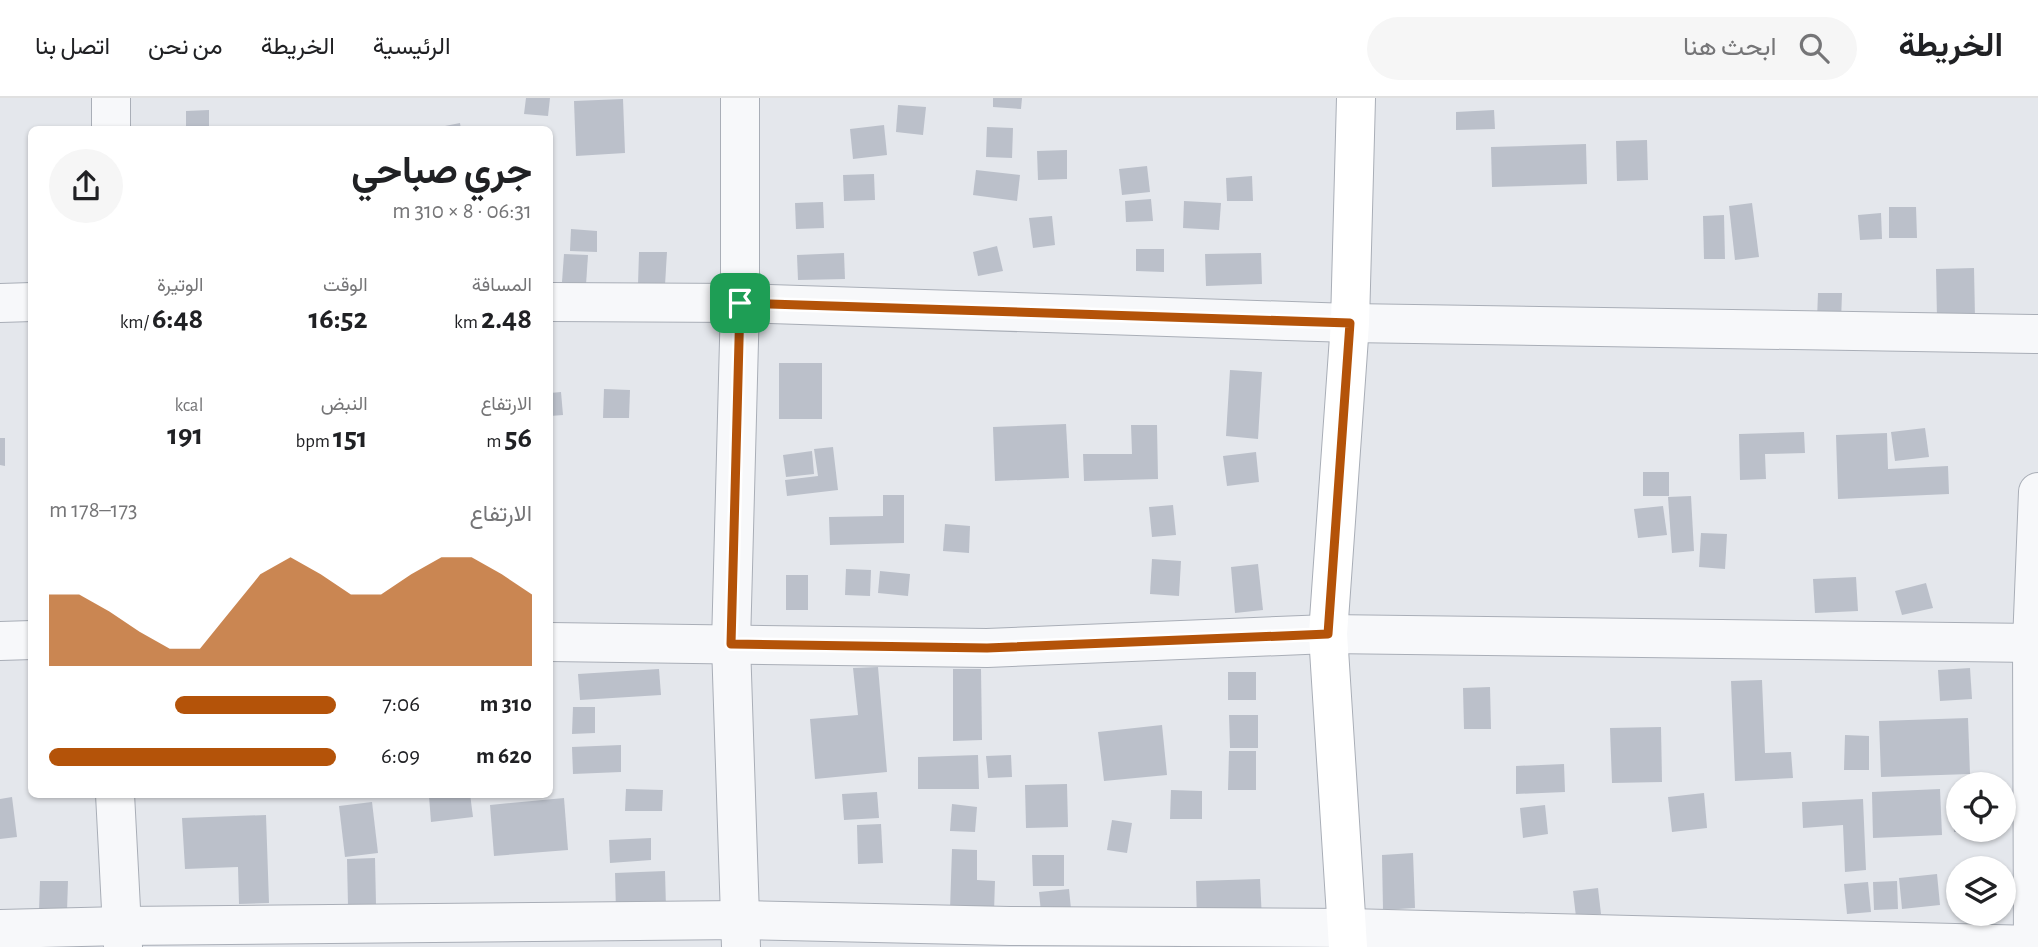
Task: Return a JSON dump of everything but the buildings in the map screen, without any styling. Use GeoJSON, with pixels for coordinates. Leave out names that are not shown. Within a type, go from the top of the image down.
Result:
{"type":"FeatureCollection","features":[{"type":"Feature","properties":{"kind":"street"},"geometry":{"type":"LineString","coordinates":[[111,98],[111,126]]}},
{"type":"Feature","properties":{"kind":"street"},"geometry":{"type":"LineString","coordinates":[[740,98],[740,303],[731,644],[741,933]]}},
{"type":"Feature","properties":{"kind":"street"},"geometry":{"type":"LineString","coordinates":[[1348,937],[1328,634],[1350,323],[1356,98]]}},
{"type":"Feature","properties":{"kind":"street"},"geometry":{"type":"LineString","coordinates":[[0,303],[28,302]]}},
{"type":"Feature","properties":{"kind":"street"},"geometry":{"type":"LineString","coordinates":[[553,302],[740,303],[1350,323],[2038,334]]}},
{"type":"Feature","properties":{"kind":"street"},"geometry":{"type":"LineString","coordinates":[[0,929],[123,936],[741,933],[1010,926],[1348,937],[2035,946],[2038,492]]}},
{"type":"Feature","properties":{"kind":"street"},"geometry":{"type":"LineString","coordinates":[[553,642],[987,648],[1328,634],[2035,643]]}},
{"type":"Feature","properties":{"kind":"street"},"geometry":{"type":"LineString","coordinates":[[0,641],[28,640]]}},
{"type":"Feature","properties":{"kind":"street"},"geometry":{"type":"LineString","coordinates":[[115,798],[123,936]]}},
{"type":"Feature","properties":{"kind":"route"},"geometry":{"type":"LineString","coordinates":[[740,303],[1350,323],[1328,634],[987,648],[731,644],[740,303]]}}]}
